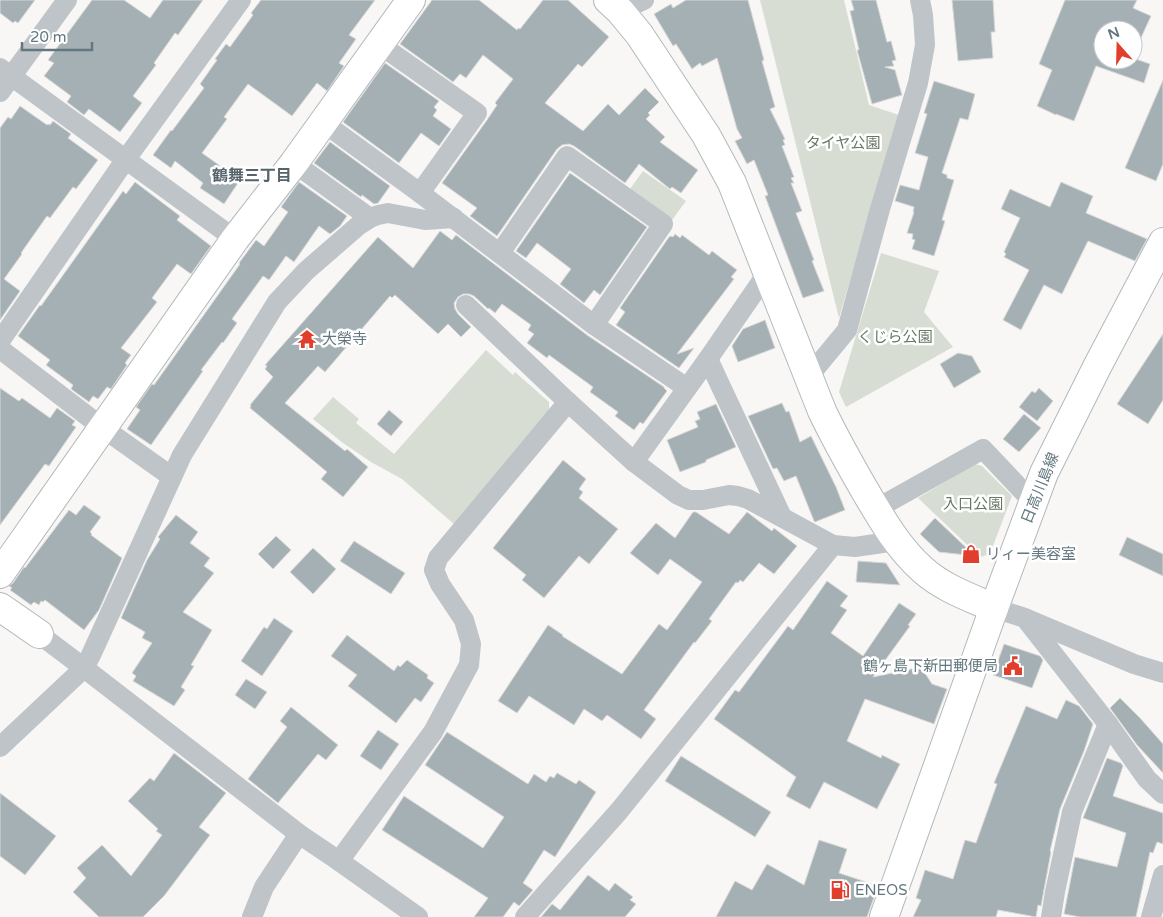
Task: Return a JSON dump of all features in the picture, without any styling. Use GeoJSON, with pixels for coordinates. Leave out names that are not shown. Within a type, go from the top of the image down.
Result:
{"type":"FeatureCollection","features":[{"type":"Feature","properties":{"kind":"street"},"geometry":{"type":"LineString","coordinates":[[67,0],[4,79],[126,159],[235,238]]}},
{"type":"Feature","properties":{"kind":"street"},"geometry":{"type":"LineString","coordinates":[[0,341],[126,159],[241,0]]}},
{"type":"Feature","properties":{"kind":"street"},"geometry":{"type":"LineString","coordinates":[[0,574],[235,238],[324,123],[411,0]]}},
{"type":"Feature","properties":{"kind":"street"},"geometry":{"type":"LineString","coordinates":[[614,6],[644,0]]}},
{"type":"Feature","properties":{"kind":"street"},"geometry":{"type":"LineString","coordinates":[[809,376],[847,330],[880,209],[918,84],[925,45],[920,0]]}},
{"type":"Feature","properties":{"kind":"street"},"geometry":{"type":"LineString","coordinates":[[614,6],[639,34],[706,135],[732,183],[835,440],[896,541],[923,570],[946,587],[1134,664],[1163,673]]}},
{"type":"Feature","properties":{"kind":"street"},"geometry":{"type":"LineString","coordinates":[[379,44],[477,113],[420,193]]}},
{"type":"Feature","properties":{"kind":"street"},"geometry":{"type":"LineString","coordinates":[[324,123],[594,324],[687,388]]}},
{"type":"Feature","properties":{"kind":"street"},"geometry":{"type":"LineString","coordinates":[[500,253],[567,156],[663,224],[594,324]]}},
{"type":"Feature","properties":{"kind":"street"},"geometry":{"type":"LineString","coordinates":[[294,163],[370,218]]}},
{"type":"Feature","properties":{"kind":"street"},"geometry":{"type":"LineString","coordinates":[[0,747],[84,668],[182,455],[278,302],[306,271],[359,225],[370,218],[388,213],[425,220],[454,218]]}},
{"type":"Feature","properties":{"kind":"street","name":"日高川島線"},"geometry":{"type":"LineString","coordinates":[[884,917],[1044,473],[1098,365],[1161,251]]}},
{"type":"Feature","properties":{"kind":"street"},"geometry":{"type":"LineString","coordinates":[[634,462],[768,272]]}},
{"type":"Feature","properties":{"kind":"street"},"geometry":{"type":"LineString","coordinates":[[466,304],[568,402],[634,462],[678,495],[689,500],[703,500],[729,495],[748,499],[833,545],[855,547],[896,541]]}},
{"type":"Feature","properties":{"kind":"street"},"geometry":{"type":"LineString","coordinates":[[0,349],[103,428],[172,477]]}},
{"type":"Feature","properties":{"kind":"street"},"geometry":{"type":"LineString","coordinates":[[708,359],[782,517]]}},
{"type":"Feature","properties":{"kind":"street"},"geometry":{"type":"LineString","coordinates":[[339,861],[433,732],[469,665],[472,644],[464,620],[440,584],[434,570],[438,558],[568,402]]}},
{"type":"Feature","properties":{"kind":"street"},"geometry":{"type":"LineString","coordinates":[[876,509],[983,449],[1033,502]]}},
{"type":"Feature","properties":{"kind":"street"},"geometry":{"type":"LineString","coordinates":[[526,917],[619,811],[833,545]]}},
{"type":"Feature","properties":{"kind":"street"},"geometry":{"type":"LineString","coordinates":[[0,606],[84,668],[299,834],[418,917]]}},
{"type":"Feature","properties":{"kind":"street"},"geometry":{"type":"LineString","coordinates":[[1025,618],[1108,724],[1147,779],[1163,794]]}},
{"type":"Feature","properties":{"kind":"street"},"geometry":{"type":"LineString","coordinates":[[1051,917],[1072,812],[1108,724]]}},
{"type":"Feature","properties":{"kind":"street"},"geometry":{"type":"LineString","coordinates":[[252,917],[264,887],[299,834]]}},
{"type":"Feature","properties":{"kind":"street"},"geometry":{"type":"LineString","coordinates":[[1151,917],[1163,876]]}},
{"type":"Feature","properties":{"kind":"green space","name":"タイヤ公園"},"geometry":{"type":"Polygon","coordinates":[[[760,0],[844,0],[869,105],[899,115],[839,318],[760,0]]]}},
{"type":"Feature","properties":{"kind":"green space"},"geometry":{"type":"Polygon","coordinates":[[[643,171],[686,201],[672,220],[630,189],[643,171]]]}},
{"type":"Feature","properties":{"kind":"green space","name":"くじら公園"},"geometry":{"type":"Polygon","coordinates":[[[881,253],[939,271],[924,312],[953,347],[846,407],[839,392],[881,253]]]}},
{"type":"Feature","properties":{"kind":"green space"},"geometry":{"type":"Polygon","coordinates":[[[486,350],[513,375],[515,372],[549,402],[549,412],[455,525],[402,479],[371,462],[313,419],[333,397],[359,419],[356,423],[394,454],[486,350]]]}},
{"type":"Feature","properties":{"kind":"green space","name":"入口公園"},"geometry":{"type":"Polygon","coordinates":[[[975,464],[982,466],[1012,496],[991,551],[987,555],[980,557],[918,498],[975,464]]]}},
{"type":"Feature","properties":{"kind":"building"},"geometry":{"type":"Polygon","coordinates":[[[0,0],[35,0],[18,23],[15,21],[13,23],[0,13],[0,0]]]}},
{"type":"Feature","properties":{"kind":"building"},"geometry":{"type":"Polygon","coordinates":[[[92,0],[124,0],[150,18],[163,0],[203,0],[178,35],[175,33],[154,63],[156,65],[133,96],[142,103],[120,132],[89,109],[84,115],[67,102],[71,96],[44,76],[54,63],[48,60],[92,0]]]}},
{"type":"Feature","properties":{"kind":"building"},"geometry":{"type":"Polygon","coordinates":[[[261,0],[375,0],[349,35],[356,39],[339,63],[344,66],[327,91],[317,83],[292,116],[248,84],[224,117],[227,119],[202,153],[240,180],[224,204],[200,188],[203,183],[175,161],[171,168],[153,155],[204,88],[200,84],[217,60],[215,59],[226,44],[230,47],[253,15],[251,13],[261,0]]]}},
{"type":"Feature","properties":{"kind":"building"},"geometry":{"type":"Polygon","coordinates":[[[432,0],[479,0],[517,30],[518,28],[520,29],[543,0],[568,0],[609,37],[582,67],[578,64],[545,103],[583,131],[608,104],[619,115],[645,88],[659,102],[648,113],[650,115],[646,119],[665,137],[660,142],[698,170],[681,193],[672,187],[670,189],[639,164],[625,183],[574,146],[569,144],[562,145],[557,149],[497,236],[470,216],[477,208],[442,183],[487,120],[497,105],[495,103],[513,79],[483,55],[466,78],[460,74],[453,82],[400,44],[432,0]]]}},
{"type":"Feature","properties":{"kind":"building"},"geometry":{"type":"Polygon","coordinates":[[[686,0],[748,0],[775,107],[770,109],[785,139],[783,140],[785,145],[782,146],[794,177],[791,178],[794,183],[791,183],[802,211],[796,213],[824,291],[803,298],[765,196],[768,195],[754,160],[747,164],[735,141],[742,138],[737,129],[717,58],[702,66],[700,63],[692,69],[676,44],[673,46],[654,14],[671,4],[673,8],[686,0]]]}},
{"type":"Feature","properties":{"kind":"building"},"geometry":{"type":"Polygon","coordinates":[[[851,0],[876,0],[887,42],[891,41],[896,60],[892,61],[894,66],[885,67],[895,70],[902,95],[872,104],[857,50],[859,50],[850,11],[854,10],[851,0]]]}},
{"type":"Feature","properties":{"kind":"building"},"geometry":{"type":"Polygon","coordinates":[[[952,0],[993,0],[995,32],[991,32],[993,58],[958,61],[952,0]]]}},
{"type":"Feature","properties":{"kind":"building"},"geometry":{"type":"Polygon","coordinates":[[[1065,0],[1137,0],[1133,8],[1151,16],[1143,33],[1143,20],[1093,20],[1094,70],[1074,121],[1037,106],[1052,70],[1039,64],[1065,0]]]}},
{"type":"Feature","properties":{"kind":"building"},"geometry":{"type":"Polygon","coordinates":[[[1143,62],[1150,64],[1144,83],[1107,70],[1143,70],[1143,62]]]}},
{"type":"Feature","properties":{"kind":"building"},"geometry":{"type":"Polygon","coordinates":[[[385,63],[439,101],[434,107],[437,110],[433,116],[451,129],[439,146],[421,133],[399,163],[343,122],[385,63]]]}},
{"type":"Feature","properties":{"kind":"building"},"geometry":{"type":"Polygon","coordinates":[[[1163,80],[1163,164],[1156,181],[1125,168],[1163,80]]]}},
{"type":"Feature","properties":{"kind":"building"},"geometry":{"type":"Polygon","coordinates":[[[934,81],[975,94],[968,120],[960,118],[942,173],[947,175],[947,178],[954,180],[942,220],[945,221],[934,256],[912,249],[915,240],[912,239],[913,234],[907,233],[914,207],[895,201],[900,185],[919,190],[928,157],[915,153],[927,114],[924,113],[934,81]]]}},
{"type":"Feature","properties":{"kind":"building"},"geometry":{"type":"Polygon","coordinates":[[[20,106],[47,125],[50,125],[53,121],[71,134],[68,138],[98,160],[76,189],[73,187],[50,218],[47,216],[4,279],[20,291],[0,320],[0,128],[8,117],[11,119],[20,106]]]}},
{"type":"Feature","properties":{"kind":"building"},"geometry":{"type":"Polygon","coordinates":[[[330,142],[390,186],[378,203],[374,204],[362,195],[361,197],[314,163],[330,142]]]}},
{"type":"Feature","properties":{"kind":"building"},"geometry":{"type":"Polygon","coordinates":[[[570,173],[647,227],[600,295],[594,290],[584,303],[560,284],[571,269],[537,243],[526,258],[516,251],[570,173]]]}},
{"type":"Feature","properties":{"kind":"building"},"geometry":{"type":"Polygon","coordinates":[[[135,182],[180,216],[177,220],[211,246],[191,274],[177,264],[152,298],[157,302],[121,348],[131,355],[125,363],[127,365],[111,389],[107,387],[98,399],[93,396],[89,402],[71,389],[73,385],[46,365],[50,360],[18,336],[123,191],[126,194],[135,182]]]}},
{"type":"Feature","properties":{"kind":"building"},"geometry":{"type":"Polygon","coordinates":[[[299,182],[347,216],[340,226],[330,234],[319,226],[294,262],[286,256],[269,280],[263,276],[232,319],[237,323],[201,370],[203,371],[151,445],[127,429],[140,410],[136,407],[152,384],[154,385],[256,240],[264,246],[288,212],[281,207],[299,182]]]}},
{"type":"Feature","properties":{"kind":"building"},"geometry":{"type":"Polygon","coordinates":[[[1061,182],[1093,196],[1086,213],[1147,239],[1135,261],[1088,241],[1062,294],[1044,285],[1021,330],[1003,320],[1029,270],[1004,257],[1006,254],[1004,252],[1020,218],[1001,209],[1010,189],[1050,207],[1061,182]]]}},
{"type":"Feature","properties":{"kind":"building"},"geometry":{"type":"Polygon","coordinates":[[[440,231],[452,240],[456,235],[587,335],[664,387],[667,391],[643,424],[640,422],[634,430],[615,416],[618,412],[590,392],[593,387],[549,355],[547,358],[527,343],[534,334],[528,330],[531,325],[502,304],[495,313],[474,296],[463,294],[458,297],[454,303],[455,309],[471,327],[461,337],[448,324],[438,334],[395,295],[392,298],[390,296],[325,372],[318,366],[285,403],[368,467],[343,497],[321,479],[327,472],[250,408],[250,405],[273,377],[265,369],[267,366],[265,365],[378,237],[413,268],[440,231]]]}},
{"type":"Feature","properties":{"kind":"building"},"geometry":{"type":"Polygon","coordinates":[[[675,234],[680,238],[682,235],[709,255],[712,251],[737,270],[731,277],[734,279],[677,354],[694,348],[679,368],[616,325],[625,312],[620,308],[669,237],[673,237],[675,234]]]}},
{"type":"Feature","properties":{"kind":"building"},"geometry":{"type":"Polygon","coordinates":[[[765,320],[775,348],[738,362],[732,346],[743,329],[765,320]]]}},
{"type":"Feature","properties":{"kind":"building"},"geometry":{"type":"Polygon","coordinates":[[[1163,334],[1163,400],[1148,424],[1117,404],[1163,334]]]}},
{"type":"Feature","properties":{"kind":"building"},"geometry":{"type":"Polygon","coordinates":[[[958,353],[972,356],[981,372],[954,388],[940,364],[958,353]]]}},
{"type":"Feature","properties":{"kind":"building"},"geometry":{"type":"Polygon","coordinates":[[[0,388],[19,401],[22,398],[50,418],[57,408],[75,421],[72,425],[76,427],[49,466],[45,464],[0,525],[0,388]]]}},
{"type":"Feature","properties":{"kind":"building"},"geometry":{"type":"Polygon","coordinates":[[[1039,388],[1053,401],[1037,421],[1019,407],[1032,391],[1035,393],[1039,388]]]}},
{"type":"Feature","properties":{"kind":"building"},"geometry":{"type":"Polygon","coordinates":[[[782,403],[786,412],[789,411],[800,442],[811,436],[845,510],[815,522],[796,476],[784,481],[777,468],[773,469],[748,416],[782,403]]]}},
{"type":"Feature","properties":{"kind":"building"},"geometry":{"type":"Polygon","coordinates":[[[716,404],[736,447],[680,472],[667,440],[698,427],[695,421],[700,419],[697,412],[716,404]]]}},
{"type":"Feature","properties":{"kind":"building"},"geometry":{"type":"Polygon","coordinates":[[[389,410],[403,422],[391,436],[377,424],[389,410]]]}},
{"type":"Feature","properties":{"kind":"building"},"geometry":{"type":"Polygon","coordinates":[[[1024,414],[1041,428],[1019,452],[1003,439],[1024,414]]]}},
{"type":"Feature","properties":{"kind":"building"},"geometry":{"type":"Polygon","coordinates":[[[563,460],[586,479],[579,489],[583,492],[579,498],[618,529],[589,564],[579,556],[544,598],[522,580],[526,575],[493,548],[563,460]]]}},
{"type":"Feature","properties":{"kind":"building"},"geometry":{"type":"Polygon","coordinates":[[[84,505],[101,517],[90,532],[91,535],[122,558],[99,610],[84,630],[45,600],[41,601],[39,605],[34,602],[31,605],[10,590],[12,588],[9,586],[69,510],[76,515],[84,505]]]}},
{"type":"Feature","properties":{"kind":"building"},"geometry":{"type":"Polygon","coordinates":[[[693,512],[696,512],[729,534],[747,512],[772,531],[774,528],[797,546],[774,574],[759,563],[743,582],[740,580],[738,583],[736,582],[709,619],[712,621],[694,642],[644,710],[656,719],[641,739],[607,715],[602,721],[584,709],[574,725],[529,696],[517,713],[498,701],[548,625],[622,674],[659,624],[667,630],[702,582],[670,559],[658,575],[630,553],[656,523],[675,538],[693,512]]]}},
{"type":"Feature","properties":{"kind":"building"},"geometry":{"type":"Polygon","coordinates":[[[176,515],[198,532],[190,543],[210,558],[204,566],[214,573],[183,612],[212,630],[191,665],[194,666],[181,687],[185,690],[174,706],[133,681],[136,676],[132,673],[152,643],[142,638],[145,632],[121,618],[147,560],[160,539],[158,537],[176,515]]]}},
{"type":"Feature","properties":{"kind":"building"},"geometry":{"type":"Polygon","coordinates":[[[935,518],[975,556],[939,552],[920,534],[935,518]]]}},
{"type":"Feature","properties":{"kind":"building"},"geometry":{"type":"Polygon","coordinates":[[[276,536],[291,550],[273,569],[258,554],[276,536]]]}},
{"type":"Feature","properties":{"kind":"building"},"geometry":{"type":"Polygon","coordinates":[[[1127,537],[1163,554],[1163,576],[1119,555],[1127,537]]]}},
{"type":"Feature","properties":{"kind":"building"},"geometry":{"type":"Polygon","coordinates":[[[354,541],[405,573],[391,594],[340,561],[354,541]]]}},
{"type":"Feature","properties":{"kind":"building"},"geometry":{"type":"Polygon","coordinates":[[[313,548],[336,569],[313,594],[290,572],[313,548]]]}},
{"type":"Feature","properties":{"kind":"building"},"geometry":{"type":"Polygon","coordinates":[[[858,561],[886,563],[900,585],[856,582],[858,561]]]}},
{"type":"Feature","properties":{"kind":"building"},"geometry":{"type":"Polygon","coordinates":[[[827,581],[848,596],[840,606],[847,610],[831,633],[863,656],[899,603],[916,614],[908,625],[910,626],[873,677],[921,667],[932,684],[947,689],[934,724],[865,699],[847,741],[881,758],[882,755],[900,764],[877,809],[824,782],[810,809],[786,796],[796,777],[714,719],[735,690],[739,692],[788,626],[793,630],[827,581]]]}},
{"type":"Feature","properties":{"kind":"building"},"geometry":{"type":"Polygon","coordinates":[[[274,618],[293,631],[262,676],[241,661],[264,627],[267,629],[274,618]]]}},
{"type":"Feature","properties":{"kind":"building"},"geometry":{"type":"Polygon","coordinates":[[[347,635],[394,671],[398,665],[400,667],[407,660],[428,675],[427,678],[434,683],[421,702],[415,698],[396,723],[348,686],[357,675],[331,656],[347,635]]]}},
{"type":"Feature","properties":{"kind":"building"},"geometry":{"type":"Polygon","coordinates":[[[1004,644],[1040,656],[1043,660],[1032,688],[993,675],[1004,644]]]}},
{"type":"Feature","properties":{"kind":"building"},"geometry":{"type":"Polygon","coordinates":[[[246,679],[267,692],[255,709],[235,695],[246,679]]]}},
{"type":"Feature","properties":{"kind":"building"},"geometry":{"type":"Polygon","coordinates":[[[1120,698],[1163,744],[1163,773],[1137,745],[1110,708],[1120,698]]]}},
{"type":"Feature","properties":{"kind":"building"},"geometry":{"type":"Polygon","coordinates":[[[1066,700],[1079,706],[1093,724],[1060,809],[1050,851],[1041,906],[1038,905],[1036,917],[998,910],[996,917],[913,917],[921,900],[916,898],[925,870],[953,879],[965,840],[976,843],[997,784],[994,783],[1026,706],[1057,719],[1066,700]]]}},
{"type":"Feature","properties":{"kind":"building"},"geometry":{"type":"Polygon","coordinates":[[[291,707],[338,745],[326,760],[318,754],[278,803],[248,779],[287,727],[280,721],[291,707]]]}},
{"type":"Feature","properties":{"kind":"building"},"geometry":{"type":"Polygon","coordinates":[[[378,730],[399,744],[381,770],[360,756],[378,730]]]}},
{"type":"Feature","properties":{"kind":"building"},"geometry":{"type":"Polygon","coordinates":[[[447,732],[528,784],[534,774],[546,782],[550,776],[554,778],[557,773],[576,784],[579,780],[596,792],[555,857],[544,850],[523,883],[533,890],[519,906],[514,902],[503,917],[474,917],[488,898],[382,830],[404,796],[483,848],[504,817],[425,765],[447,732]]]}},
{"type":"Feature","properties":{"kind":"building"},"geometry":{"type":"Polygon","coordinates":[[[174,753],[226,793],[199,827],[210,835],[164,896],[143,917],[99,917],[73,892],[86,878],[77,868],[102,845],[131,876],[162,835],[128,801],[150,778],[154,781],[174,753]]]}},
{"type":"Feature","properties":{"kind":"building"},"geometry":{"type":"Polygon","coordinates":[[[681,756],[771,812],[755,837],[665,781],[681,756]]]}},
{"type":"Feature","properties":{"kind":"building"},"geometry":{"type":"Polygon","coordinates":[[[1107,758],[1121,763],[1123,766],[1113,796],[1163,813],[1163,844],[1157,842],[1153,853],[1150,852],[1136,917],[1080,917],[1064,914],[1075,857],[1117,867],[1126,833],[1083,818],[1107,758]]]}},
{"type":"Feature","properties":{"kind":"building"},"geometry":{"type":"Polygon","coordinates":[[[0,793],[56,836],[25,875],[0,856],[0,793]]]}},
{"type":"Feature","properties":{"kind":"building"},"geometry":{"type":"Polygon","coordinates":[[[819,840],[847,849],[839,873],[878,886],[867,917],[716,917],[735,881],[752,890],[767,864],[804,885],[819,840]]]}},
{"type":"Feature","properties":{"kind":"building"},"geometry":{"type":"Polygon","coordinates":[[[588,875],[609,891],[615,883],[633,897],[630,900],[636,904],[625,917],[541,917],[552,904],[560,910],[588,875]]]}},
{"type":"Feature","properties":{"kind":"place","name":"大榮寺"},"geometry":{"type":"Point","coordinates":[307,339]}},
{"type":"Feature","properties":{"kind":"place","name":"リィー美容室"},"geometry":{"type":"Point","coordinates":[971,554]}},
{"type":"Feature","properties":{"kind":"place","name":"鶴ヶ島下新田郵便局"},"geometry":{"type":"Point","coordinates":[1013,666]}},
{"type":"Feature","properties":{"kind":"place","name":"ENEOS"},"geometry":{"type":"Point","coordinates":[840,890]}},
{"type":"Feature","properties":{"kind":"district","name":"鶴舞三丁目"},"geometry":{"type":"Point","coordinates":[252,175]}}]}
